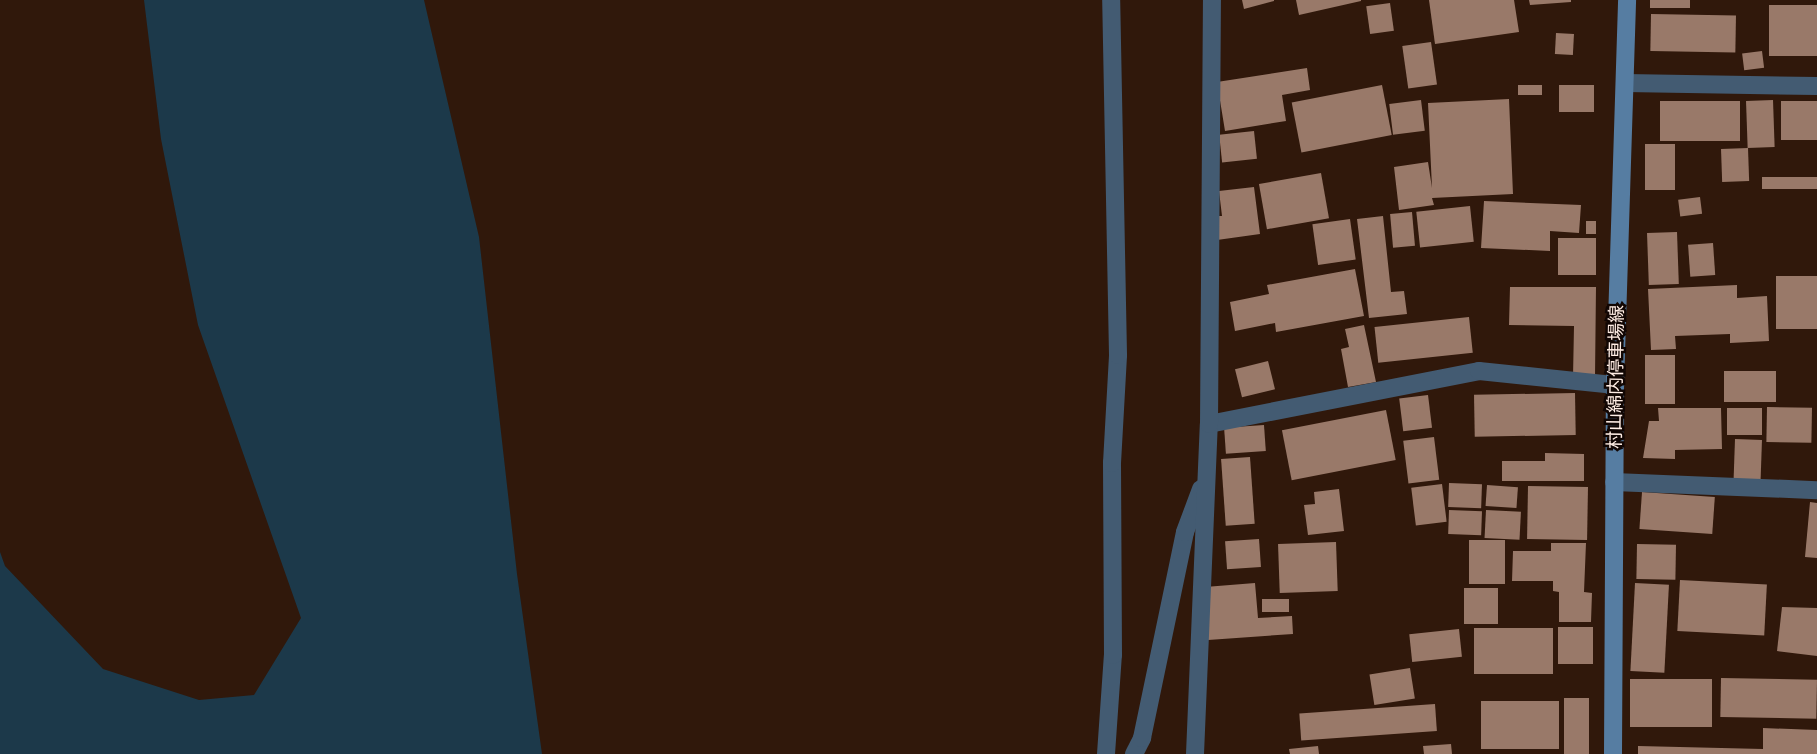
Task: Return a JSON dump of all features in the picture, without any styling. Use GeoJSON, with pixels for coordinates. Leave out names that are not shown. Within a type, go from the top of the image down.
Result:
{"type":"FeatureCollection","features":[{"type":"Feature","properties":{"kind":"main road","name":"村山綿内停車場線"},"geometry":{"type":"LineString","coordinates":[[1613,754],[1615,385],[1627,0]]}},
{"type":"Feature","properties":{"kind":"street"},"geometry":{"type":"LineString","coordinates":[[1106,754],[1113,655],[1112,463],[1118,355],[1111,0]]}},
{"type":"Feature","properties":{"kind":"street"},"geometry":{"type":"LineString","coordinates":[[1195,754],[1209,424],[1212,0]]}},
{"type":"Feature","properties":{"kind":"street"},"geometry":{"type":"LineString","coordinates":[[1625,83],[1817,86]]}},
{"type":"Feature","properties":{"kind":"street"},"geometry":{"type":"LineString","coordinates":[[1209,424],[1479,371],[1615,385]]}},
{"type":"Feature","properties":{"kind":"street"},"geometry":{"type":"LineString","coordinates":[[1134,754],[1142,738],[1185,532],[1207,471]]}},
{"type":"Feature","properties":{"kind":"street"},"geometry":{"type":"LineString","coordinates":[[1614,482],[1817,490]]}},
{"type":"Feature","properties":{"kind":"water"},"geometry":{"type":"Polygon","coordinates":[[[144,0],[424,0],[479,237],[517,574],[542,754],[0,754],[0,552],[5,566],[103,669],[199,700],[254,695],[301,618],[198,325],[161,139],[144,0]]]}},
{"type":"Feature","properties":{"kind":"building"},"geometry":{"type":"Polygon","coordinates":[[[1242,0],[1274,0],[1274,1],[1244,9],[1242,0]]]}},
{"type":"Feature","properties":{"kind":"building"},"geometry":{"type":"Polygon","coordinates":[[[1296,0],[1361,0],[1361,1],[1299,15],[1296,0]]]}},
{"type":"Feature","properties":{"kind":"building"},"geometry":{"type":"Polygon","coordinates":[[[1429,0],[1514,0],[1519,32],[1435,44],[1429,0]]]}},
{"type":"Feature","properties":{"kind":"building"},"geometry":{"type":"Polygon","coordinates":[[[1529,0],[1571,0],[1571,2],[1530,5],[1529,0]]]}},
{"type":"Feature","properties":{"kind":"building"},"geometry":{"type":"Polygon","coordinates":[[[1650,0],[1690,0],[1690,8],[1650,8],[1650,0]]]}},
{"type":"Feature","properties":{"kind":"building"},"geometry":{"type":"Polygon","coordinates":[[[1390,3],[1394,31],[1370,34],[1366,6],[1390,3]]]}},
{"type":"Feature","properties":{"kind":"building"},"geometry":{"type":"Polygon","coordinates":[[[1769,5],[1817,5],[1817,56],[1769,56],[1769,5]]]}},
{"type":"Feature","properties":{"kind":"building"},"geometry":{"type":"Polygon","coordinates":[[[1651,14],[1736,15],[1735,52],[1650,51],[1651,14]]]}},
{"type":"Feature","properties":{"kind":"building"},"geometry":{"type":"Polygon","coordinates":[[[1556,33],[1574,34],[1573,55],[1555,54],[1556,33]]]}},
{"type":"Feature","properties":{"kind":"building"},"geometry":{"type":"Polygon","coordinates":[[[1431,42],[1437,85],[1408,89],[1402,46],[1431,42]]]}},
{"type":"Feature","properties":{"kind":"building"},"geometry":{"type":"Polygon","coordinates":[[[1762,51],[1764,68],[1744,70],[1742,53],[1762,51]]]}},
{"type":"Feature","properties":{"kind":"building"},"geometry":{"type":"Polygon","coordinates":[[[1307,68],[1310,90],[1282,95],[1286,121],[1225,131],[1217,82],[1307,68]]]}},
{"type":"Feature","properties":{"kind":"building"},"geometry":{"type":"Polygon","coordinates":[[[1382,85],[1392,135],[1301,153],[1292,103],[1382,85]]]}},
{"type":"Feature","properties":{"kind":"building"},"geometry":{"type":"Polygon","coordinates":[[[1518,85],[1542,85],[1542,95],[1518,95],[1518,85]]]}},
{"type":"Feature","properties":{"kind":"building"},"geometry":{"type":"Polygon","coordinates":[[[1559,85],[1594,85],[1594,112],[1559,112],[1559,85]]]}},
{"type":"Feature","properties":{"kind":"building"},"geometry":{"type":"Polygon","coordinates":[[[1509,99],[1513,194],[1432,198],[1434,205],[1399,210],[1394,167],[1428,162],[1432,188],[1428,103],[1509,99]]]}},
{"type":"Feature","properties":{"kind":"building"},"geometry":{"type":"Polygon","coordinates":[[[1421,100],[1425,131],[1393,135],[1389,104],[1421,100]]]}},
{"type":"Feature","properties":{"kind":"building"},"geometry":{"type":"Polygon","coordinates":[[[1773,100],[1775,147],[1748,148],[1746,101],[1773,100]]]}},
{"type":"Feature","properties":{"kind":"building"},"geometry":{"type":"Polygon","coordinates":[[[1660,101],[1740,101],[1740,141],[1660,141],[1660,101]]]}},
{"type":"Feature","properties":{"kind":"building"},"geometry":{"type":"Polygon","coordinates":[[[1781,101],[1817,101],[1817,140],[1781,140],[1781,101]]]}},
{"type":"Feature","properties":{"kind":"building"},"geometry":{"type":"Polygon","coordinates":[[[1254,131],[1257,159],[1222,163],[1219,135],[1254,131]]]}},
{"type":"Feature","properties":{"kind":"building"},"geometry":{"type":"Polygon","coordinates":[[[1645,144],[1675,144],[1675,190],[1645,190],[1645,144]]]}},
{"type":"Feature","properties":{"kind":"building"},"geometry":{"type":"Polygon","coordinates":[[[1748,148],[1749,181],[1722,182],[1721,149],[1748,148]]]}},
{"type":"Feature","properties":{"kind":"building"},"geometry":{"type":"Polygon","coordinates":[[[1321,173],[1329,218],[1267,229],[1259,184],[1321,173]]]}},
{"type":"Feature","properties":{"kind":"building"},"geometry":{"type":"Polygon","coordinates":[[[1762,177],[1817,177],[1817,189],[1762,189],[1762,177]]]}},
{"type":"Feature","properties":{"kind":"building"},"geometry":{"type":"Polygon","coordinates":[[[1254,187],[1260,234],[1217,240],[1214,216],[1222,216],[1219,191],[1254,187]]]}},
{"type":"Feature","properties":{"kind":"building"},"geometry":{"type":"Polygon","coordinates":[[[1700,197],[1702,214],[1680,217],[1678,200],[1700,197]]]}},
{"type":"Feature","properties":{"kind":"building"},"geometry":{"type":"Polygon","coordinates":[[[1484,201],[1581,205],[1579,233],[1550,231],[1550,251],[1481,248],[1484,201]]]}},
{"type":"Feature","properties":{"kind":"building"},"geometry":{"type":"Polygon","coordinates":[[[1470,206],[1474,242],[1420,247],[1416,212],[1470,206]]]}},
{"type":"Feature","properties":{"kind":"building"},"geometry":{"type":"Polygon","coordinates":[[[1412,212],[1415,246],[1393,248],[1390,214],[1412,212]]]}},
{"type":"Feature","properties":{"kind":"building"},"geometry":{"type":"Polygon","coordinates":[[[1383,216],[1391,292],[1404,291],[1407,314],[1369,318],[1357,219],[1383,216]]]}},
{"type":"Feature","properties":{"kind":"building"},"geometry":{"type":"Polygon","coordinates":[[[1350,219],[1356,260],[1318,265],[1312,224],[1350,219]]]}},
{"type":"Feature","properties":{"kind":"building"},"geometry":{"type":"Polygon","coordinates":[[[1586,221],[1596,221],[1596,234],[1586,234],[1586,221]]]}},
{"type":"Feature","properties":{"kind":"building"},"geometry":{"type":"Polygon","coordinates":[[[1677,232],[1679,284],[1649,285],[1647,233],[1677,232]]]}},
{"type":"Feature","properties":{"kind":"building"},"geometry":{"type":"Polygon","coordinates":[[[1558,238],[1596,238],[1596,275],[1558,275],[1558,238]]]}},
{"type":"Feature","properties":{"kind":"building"},"geometry":{"type":"Polygon","coordinates":[[[1713,243],[1715,275],[1690,277],[1688,245],[1713,243]]]}},
{"type":"Feature","properties":{"kind":"building"},"geometry":{"type":"Polygon","coordinates":[[[1355,269],[1364,316],[1276,332],[1275,323],[1235,331],[1230,302],[1269,294],[1267,285],[1355,269]]]}},
{"type":"Feature","properties":{"kind":"building"},"geometry":{"type":"Polygon","coordinates":[[[1776,276],[1817,276],[1817,329],[1776,329],[1776,276]]]}},
{"type":"Feature","properties":{"kind":"building"},"geometry":{"type":"Polygon","coordinates":[[[1737,285],[1737,298],[1767,296],[1769,341],[1730,343],[1730,334],[1675,336],[1676,349],[1651,350],[1648,289],[1737,285]]]}},
{"type":"Feature","properties":{"kind":"building"},"geometry":{"type":"Polygon","coordinates":[[[1510,287],[1596,287],[1595,377],[1573,377],[1574,326],[1509,325],[1510,287]]]}},
{"type":"Feature","properties":{"kind":"building"},"geometry":{"type":"Polygon","coordinates":[[[1469,317],[1473,353],[1378,363],[1375,327],[1469,317]]]}},
{"type":"Feature","properties":{"kind":"building"},"geometry":{"type":"Polygon","coordinates":[[[1364,325],[1376,382],[1348,387],[1341,349],[1349,347],[1345,329],[1364,325]]]}},
{"type":"Feature","properties":{"kind":"building"},"geometry":{"type":"Polygon","coordinates":[[[1645,355],[1675,355],[1675,404],[1645,404],[1645,355]]]}},
{"type":"Feature","properties":{"kind":"building"},"geometry":{"type":"Polygon","coordinates":[[[1268,361],[1275,389],[1242,397],[1235,369],[1268,361]]]}},
{"type":"Feature","properties":{"kind":"building"},"geometry":{"type":"Polygon","coordinates":[[[1724,371],[1776,371],[1776,402],[1724,402],[1724,371]]]}},
{"type":"Feature","properties":{"kind":"building"},"geometry":{"type":"Polygon","coordinates":[[[1575,393],[1576,435],[1475,437],[1474,395],[1575,393]]]}},
{"type":"Feature","properties":{"kind":"building"},"geometry":{"type":"Polygon","coordinates":[[[1428,395],[1432,428],[1403,431],[1399,399],[1428,395]]]}},
{"type":"Feature","properties":{"kind":"building"},"geometry":{"type":"Polygon","coordinates":[[[1767,407],[1812,408],[1811,443],[1766,442],[1767,407]]]}},
{"type":"Feature","properties":{"kind":"building"},"geometry":{"type":"Polygon","coordinates":[[[1658,408],[1721,408],[1722,449],[1675,450],[1675,459],[1643,458],[1649,421],[1659,421],[1658,408]]]}},
{"type":"Feature","properties":{"kind":"building"},"geometry":{"type":"Polygon","coordinates":[[[1727,408],[1762,408],[1762,435],[1727,435],[1727,408]]]}},
{"type":"Feature","properties":{"kind":"building"},"geometry":{"type":"Polygon","coordinates":[[[1386,410],[1396,460],[1292,480],[1282,430],[1386,410]]]}},
{"type":"Feature","properties":{"kind":"building"},"geometry":{"type":"Polygon","coordinates":[[[1264,425],[1266,451],[1226,454],[1224,428],[1264,425]]]}},
{"type":"Feature","properties":{"kind":"building"},"geometry":{"type":"Polygon","coordinates":[[[1434,437],[1439,480],[1408,483],[1403,441],[1434,437]]]}},
{"type":"Feature","properties":{"kind":"building"},"geometry":{"type":"Polygon","coordinates":[[[1735,439],[1762,440],[1761,482],[1734,481],[1735,439]]]}},
{"type":"Feature","properties":{"kind":"building"},"geometry":{"type":"Polygon","coordinates":[[[1545,453],[1584,454],[1584,481],[1502,481],[1502,461],[1545,461],[1545,453]]]}},
{"type":"Feature","properties":{"kind":"building"},"geometry":{"type":"Polygon","coordinates":[[[1250,457],[1255,524],[1226,526],[1221,459],[1250,457]]]}},
{"type":"Feature","properties":{"kind":"building"},"geometry":{"type":"Polygon","coordinates":[[[1449,483],[1482,484],[1481,508],[1448,507],[1449,483]]]}},
{"type":"Feature","properties":{"kind":"building"},"geometry":{"type":"Polygon","coordinates":[[[1442,484],[1447,522],[1416,525],[1411,488],[1442,484]]]}},
{"type":"Feature","properties":{"kind":"building"},"geometry":{"type":"Polygon","coordinates":[[[1487,485],[1518,487],[1516,508],[1486,506],[1487,485]]]}},
{"type":"Feature","properties":{"kind":"building"},"geometry":{"type":"Polygon","coordinates":[[[1528,486],[1588,487],[1587,540],[1527,539],[1528,486]]]}},
{"type":"Feature","properties":{"kind":"building"},"geometry":{"type":"Polygon","coordinates":[[[1339,489],[1344,531],[1308,535],[1304,505],[1315,504],[1314,492],[1339,489]]]}},
{"type":"Feature","properties":{"kind":"building"},"geometry":{"type":"Polygon","coordinates":[[[1642,492],[1715,497],[1712,534],[1639,529],[1642,492]]]}},
{"type":"Feature","properties":{"kind":"building"},"geometry":{"type":"Polygon","coordinates":[[[1810,502],[1817,503],[1817,558],[1805,557],[1810,502]]]}},
{"type":"Feature","properties":{"kind":"building"},"geometry":{"type":"Polygon","coordinates":[[[1449,510],[1482,511],[1481,535],[1448,534],[1449,510]]]}},
{"type":"Feature","properties":{"kind":"building"},"geometry":{"type":"Polygon","coordinates":[[[1486,510],[1521,512],[1519,540],[1485,538],[1486,510]]]}},
{"type":"Feature","properties":{"kind":"building"},"geometry":{"type":"Polygon","coordinates":[[[1259,539],[1261,567],[1227,569],[1225,541],[1259,539]]]}},
{"type":"Feature","properties":{"kind":"building"},"geometry":{"type":"Polygon","coordinates":[[[1469,540],[1505,540],[1505,584],[1469,584],[1469,540]]]}},
{"type":"Feature","properties":{"kind":"building"},"geometry":{"type":"Polygon","coordinates":[[[1336,542],[1338,591],[1280,593],[1278,544],[1336,542]]]}},
{"type":"Feature","properties":{"kind":"building"},"geometry":{"type":"Polygon","coordinates":[[[1551,543],[1586,543],[1584,592],[1592,593],[1591,622],[1559,622],[1559,592],[1553,591],[1553,581],[1512,581],[1513,551],[1551,551],[1551,543]]]}},
{"type":"Feature","properties":{"kind":"building"},"geometry":{"type":"Polygon","coordinates":[[[1637,544],[1676,545],[1675,580],[1636,579],[1637,544]]]}},
{"type":"Feature","properties":{"kind":"building"},"geometry":{"type":"Polygon","coordinates":[[[1680,580],[1767,585],[1764,635],[1677,631],[1680,580]]]}},
{"type":"Feature","properties":{"kind":"building"},"geometry":{"type":"Polygon","coordinates":[[[1255,583],[1258,618],[1292,616],[1293,634],[1208,640],[1205,587],[1255,583]]]}},
{"type":"Feature","properties":{"kind":"building"},"geometry":{"type":"Polygon","coordinates":[[[1635,583],[1669,585],[1664,673],[1630,671],[1635,583]]]}},
{"type":"Feature","properties":{"kind":"building"},"geometry":{"type":"Polygon","coordinates":[[[1464,588],[1498,588],[1498,624],[1464,624],[1464,588]]]}},
{"type":"Feature","properties":{"kind":"building"},"geometry":{"type":"Polygon","coordinates":[[[1262,599],[1289,599],[1289,612],[1262,612],[1262,599]]]}},
{"type":"Feature","properties":{"kind":"building"},"geometry":{"type":"Polygon","coordinates":[[[1782,607],[1817,608],[1817,656],[1777,651],[1782,607]]]}},
{"type":"Feature","properties":{"kind":"building"},"geometry":{"type":"Polygon","coordinates":[[[1558,627],[1593,627],[1593,664],[1558,664],[1558,627]]]}},
{"type":"Feature","properties":{"kind":"building"},"geometry":{"type":"Polygon","coordinates":[[[1474,628],[1553,628],[1553,674],[1474,674],[1474,628]]]}},
{"type":"Feature","properties":{"kind":"building"},"geometry":{"type":"Polygon","coordinates":[[[1459,629],[1462,657],[1412,662],[1409,634],[1459,629]]]}},
{"type":"Feature","properties":{"kind":"building"},"geometry":{"type":"Polygon","coordinates":[[[1410,668],[1415,699],[1374,705],[1370,674],[1410,668]]]}},
{"type":"Feature","properties":{"kind":"building"},"geometry":{"type":"Polygon","coordinates":[[[1721,678],[1817,680],[1816,719],[1720,717],[1721,678]]]}},
{"type":"Feature","properties":{"kind":"building"},"geometry":{"type":"Polygon","coordinates":[[[1630,679],[1712,679],[1712,727],[1630,727],[1630,679]]]}},
{"type":"Feature","properties":{"kind":"building"},"geometry":{"type":"Polygon","coordinates":[[[1564,698],[1589,698],[1589,754],[1564,754],[1564,698]]]}},
{"type":"Feature","properties":{"kind":"building"},"geometry":{"type":"Polygon","coordinates":[[[1481,701],[1559,701],[1559,749],[1481,749],[1481,701]]]}},
{"type":"Feature","properties":{"kind":"building"},"geometry":{"type":"Polygon","coordinates":[[[1435,704],[1437,731],[1301,740],[1299,713],[1435,704]]]}},
{"type":"Feature","properties":{"kind":"building"},"geometry":{"type":"Polygon","coordinates":[[[1763,728],[1817,730],[1817,754],[1638,754],[1638,746],[1763,749],[1763,728]]]}},
{"type":"Feature","properties":{"kind":"building"},"geometry":{"type":"Polygon","coordinates":[[[1451,744],[1452,754],[1424,754],[1423,746],[1451,744]]]}},
{"type":"Feature","properties":{"kind":"building"},"geometry":{"type":"Polygon","coordinates":[[[1318,746],[1319,754],[1290,754],[1289,749],[1318,746]]]}}]}
